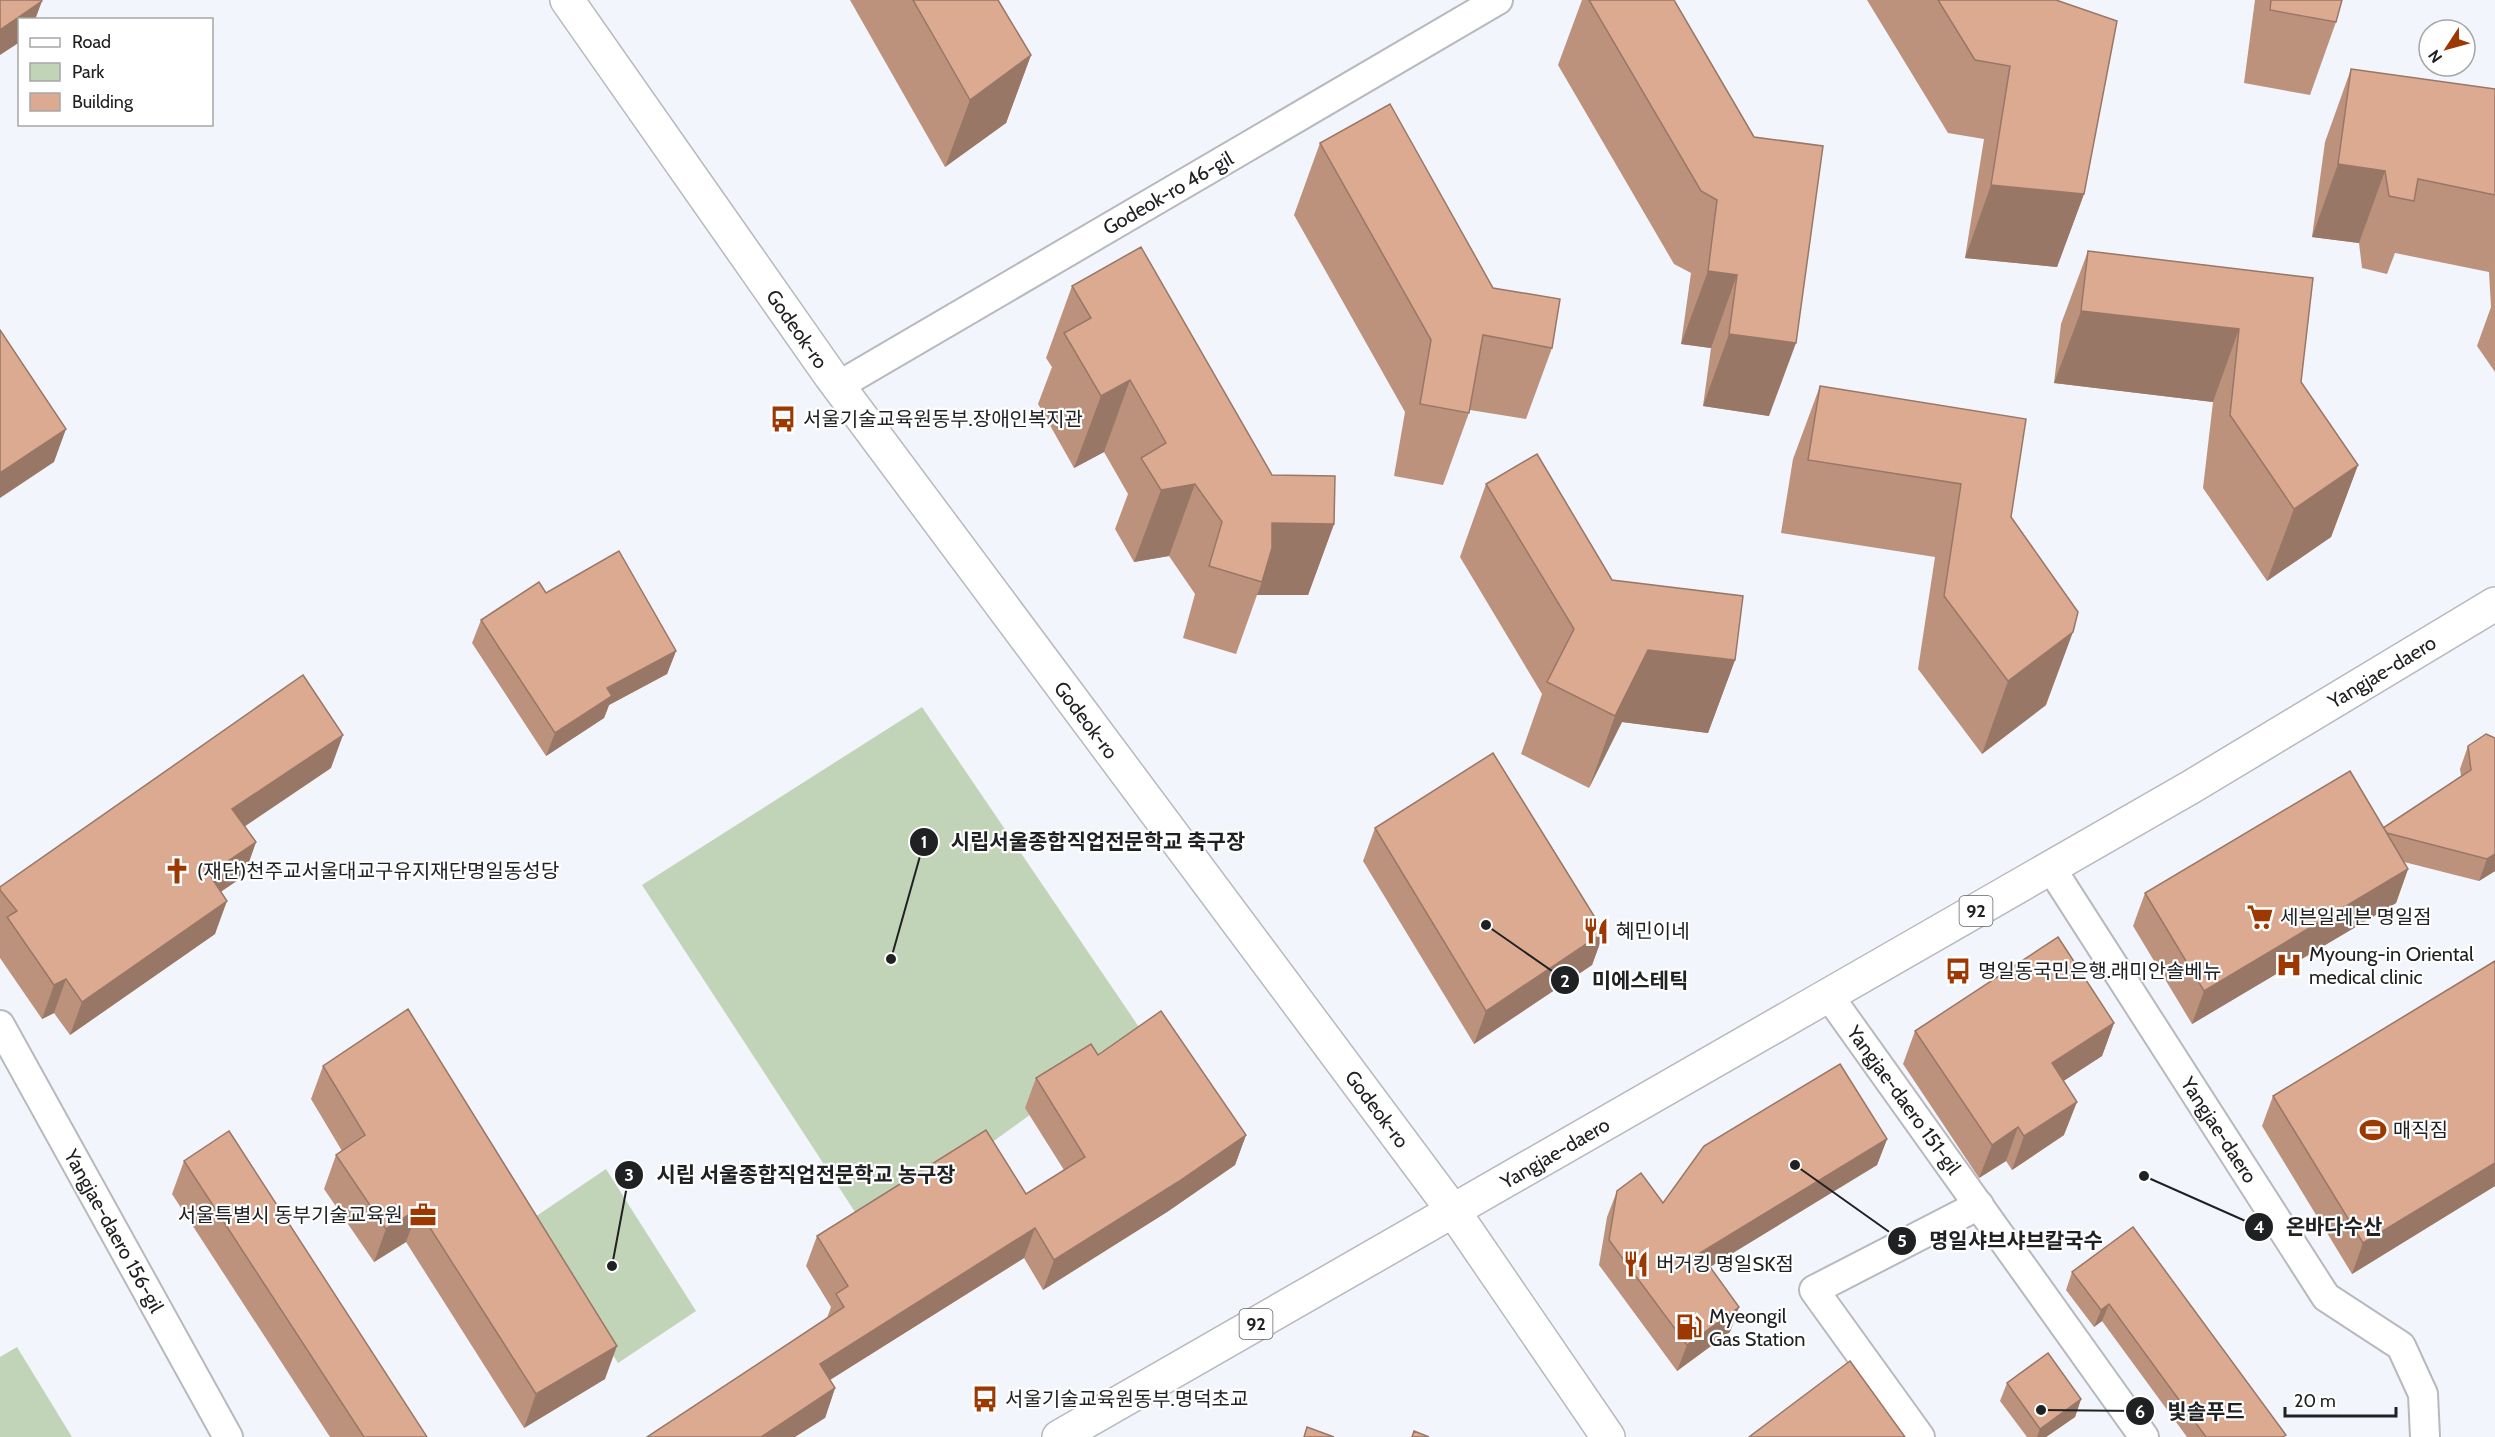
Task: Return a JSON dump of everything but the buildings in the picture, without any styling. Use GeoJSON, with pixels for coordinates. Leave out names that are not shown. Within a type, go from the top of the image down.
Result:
{"type":"FeatureCollection","features":[{"type":"Feature","properties":{"kind":"main road","name":"Godeok-ro"},"geometry":{"type":"LineString","coordinates":[[567,0],[838,386],[1454,1212],[1608,1437]]}},
{"type":"Feature","properties":{"kind":"main road","name":"Yangjae-daero"},"geometry":{"type":"LineString","coordinates":[[1059,1437],[2191,787],[2495,604]]}},
{"type":"Feature","properties":{"kind":"street","name":"Godeok-ro 46-gil"},"geometry":{"type":"LineString","coordinates":[[838,386],[1498,0]]}},
{"type":"Feature","properties":{"kind":"street","name":"Yangjae-daero"},"geometry":{"type":"LineString","coordinates":[[2051,868],[2326,1297],[2401,1346],[2423,1394],[2426,1437]]}},
{"type":"Feature","properties":{"kind":"street","name":"Yangjae-daero 151-gil"},"geometry":{"type":"LineString","coordinates":[[1829,996],[2144,1437]]}},
{"type":"Feature","properties":{"kind":"street","name":"Yangjae-daero 156-gil"},"geometry":{"type":"LineString","coordinates":[[0,1025],[228,1437]]}},
{"type":"Feature","properties":{"kind":"street"},"geometry":{"type":"LineString","coordinates":[[1920,1437],[1814,1290],[1978,1205]]}},
{"type":"Feature","properties":{"kind":"green space"},"geometry":{"type":"Polygon","coordinates":[[[922,707],[1143,1033],[868,1232],[642,885],[922,707]]]}},
{"type":"Feature","properties":{"kind":"green space"},"geometry":{"type":"Polygon","coordinates":[[[606,1169],[696,1311],[618,1363],[529,1221],[606,1169]]]}},
{"type":"Feature","properties":{"kind":"green space"},"geometry":{"type":"Polygon","coordinates":[[[17,1347],[72,1437],[0,1437],[0,1357],[17,1347]]]}},
{"type":"Feature","properties":{"kind":"place","name":"서울기술교육원동부.장애인복지관"},"geometry":{"type":"Point","coordinates":[783,419]}},
{"type":"Feature","properties":{"kind":"place","name":"(재단)천주교서울대교구유지재단명일동성당"},"geometry":{"type":"Point","coordinates":[177,871]}},
{"type":"Feature","properties":{"kind":"place","name":"세븐일레븐 명일점"},"geometry":{"type":"Point","coordinates":[2260,917]}},
{"type":"Feature","properties":{"kind":"place","name":"미에스테틱"},"geometry":{"type":"Point","coordinates":[1486,925]}},
{"type":"Feature","properties":{"kind":"place","name":"혜민이네"},"geometry":{"type":"Point","coordinates":[1596,931]}},
{"type":"Feature","properties":{"kind":"place","name":"시립서울종합직업전문학교 축구장"},"geometry":{"type":"Point","coordinates":[891,959]}},
{"type":"Feature","properties":{"kind":"place","name":"Myoung-in Oriental medical clinic"},"geometry":{"type":"Point","coordinates":[2289,965]}},
{"type":"Feature","properties":{"kind":"place","name":"명일동국민은행.래미안솔베뉴"},"geometry":{"type":"Point","coordinates":[1958,971]}},
{"type":"Feature","properties":{"kind":"place","name":"매직짐"},"geometry":{"type":"Point","coordinates":[2373,1130]}},
{"type":"Feature","properties":{"kind":"place","name":"명일샤브샤브칼국수"},"geometry":{"type":"Point","coordinates":[1795,1165]}},
{"type":"Feature","properties":{"kind":"place","name":"온바다수산"},"geometry":{"type":"Point","coordinates":[2144,1176]}},
{"type":"Feature","properties":{"kind":"place","name":"서울특별시 동부기술교육원"},"geometry":{"type":"Point","coordinates":[423,1215]}},
{"type":"Feature","properties":{"kind":"place","name":"버거킹 명일SK점"},"geometry":{"type":"Point","coordinates":[1636,1264]}},
{"type":"Feature","properties":{"kind":"place","name":"시립 서울종합직업전문학교 농구장"},"geometry":{"type":"Point","coordinates":[612,1266]}},
{"type":"Feature","properties":{"kind":"place","name":"Myeongil Gas Station"},"geometry":{"type":"Point","coordinates":[1689,1327]}},
{"type":"Feature","properties":{"kind":"place","name":"서울기술교육원동부.명덕초교"},"geometry":{"type":"Point","coordinates":[985,1399]}},
{"type":"Feature","properties":{"kind":"place","name":"빛솔푸드"},"geometry":{"type":"Point","coordinates":[2041,1410]}}]}
